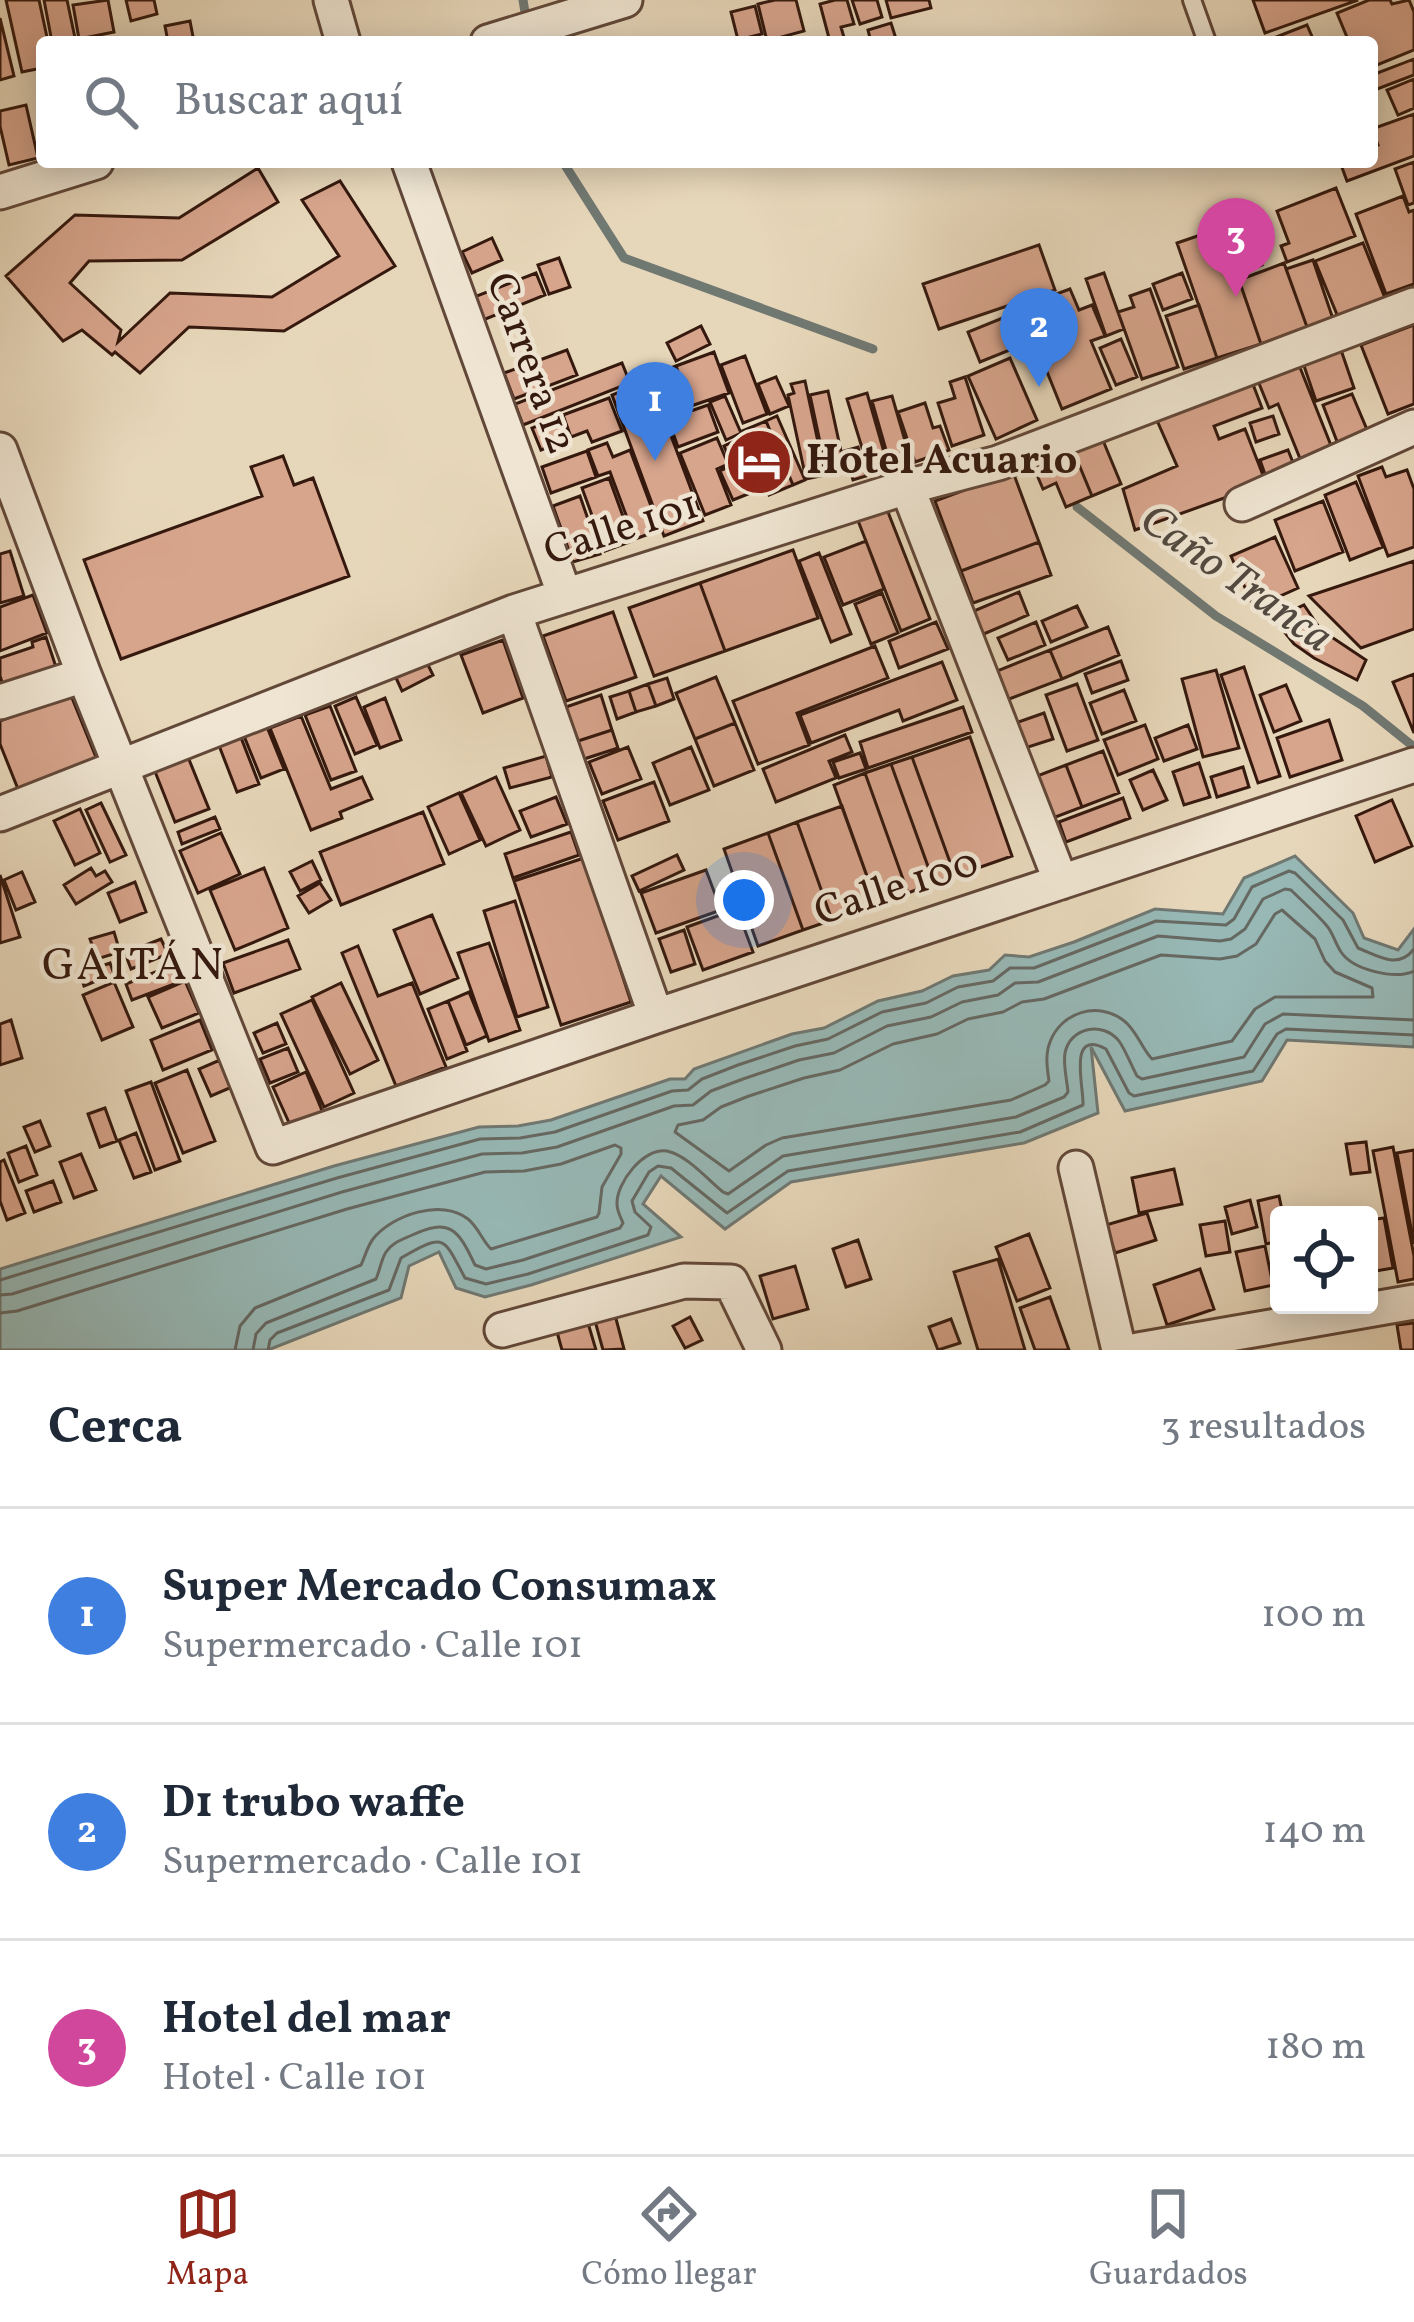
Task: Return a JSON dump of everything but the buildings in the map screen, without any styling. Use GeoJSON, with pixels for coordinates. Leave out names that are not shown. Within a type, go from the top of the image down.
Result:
{"type":"FeatureCollection","features":[{"type":"Feature","properties":{"kind":"street"},"geometry":{"type":"LineString","coordinates":[[332,0],[341,36]]}},
{"type":"Feature","properties":{"kind":"street"},"geometry":{"type":"LineString","coordinates":[[508,36],[625,0]]}},
{"type":"Feature","properties":{"kind":"street"},"geometry":{"type":"LineString","coordinates":[[0,192],[77,168]]}},
{"type":"Feature","properties":{"kind":"street","name":"Carrera 12"},"geometry":{"type":"LineString","coordinates":[[411,168],[565,596]]}},
{"type":"Feature","properties":{"kind":"street","name":"Calle 101"},"geometry":{"type":"LineString","coordinates":[[0,814],[514,612],[907,487],[998,464],[1414,305]]}},
{"type":"Feature","properties":{"kind":"street"},"geometry":{"type":"LineString","coordinates":[[1242,504],[1414,427]]}},
{"type":"Feature","properties":{"kind":"street"},"geometry":{"type":"LineString","coordinates":[[0,450],[10,503],[121,765]]}},
{"type":"Feature","properties":{"kind":"street"},"geometry":{"type":"LineString","coordinates":[[907,487],[1060,882]]}},
{"type":"Feature","properties":{"kind":"street"},"geometry":{"type":"LineString","coordinates":[[514,612],[656,1016]]}},
{"type":"Feature","properties":{"kind":"street"},"geometry":{"type":"LineString","coordinates":[[0,702],[84,675]]}},
{"type":"Feature","properties":{"kind":"street","name":"Calle 100"},"geometry":{"type":"LineString","coordinates":[[121,765],[273,1147],[1414,765]]}},
{"type":"Feature","properties":{"kind":"street"},"geometry":{"type":"LineString","coordinates":[[1076,1168],[1119,1350]]}},
{"type":"Feature","properties":{"kind":"street"},"geometry":{"type":"LineString","coordinates":[[502,1330],[684,1281],[731,1282],[764,1350]]}},
{"type":"Feature","properties":{"kind":"street"},"geometry":{"type":"LineString","coordinates":[[1138,1350],[1414,1302]]}},
{"type":"Feature","properties":{"kind":"lane"},"geometry":{"type":"LineString","coordinates":[[1192,0],[1205,36]]}},
{"type":"Feature","properties":{"kind":"water"},"geometry":{"type":"Polygon","coordinates":[[[1295,856],[1353,913],[1364,938],[1398,950],[1414,929],[1414,1047],[1287,1040],[1262,1081],[1125,1111],[1091,1047],[1098,1113],[1024,1143],[791,1182],[725,1229],[661,1176],[643,1204],[681,1237],[531,1285],[485,1297],[456,1288],[439,1252],[409,1266],[401,1298],[268,1350],[0,1350],[0,1269],[334,1166],[479,1127],[551,1120],[670,1079],[685,1079],[694,1069],[792,1034],[824,1028],[878,1001],[922,991],[953,976],[989,970],[1005,955],[1029,957],[1155,909],[1223,914],[1244,878],[1295,856]]]}},
{"type":"Feature","properties":{"kind":"waterway","name":"Caño Tranca"},"geometry":{"type":"LineString","coordinates":[[523,0],[527,24]]}},
{"type":"Feature","properties":{"kind":"waterway","name":"Caño Tranca"},"geometry":{"type":"LineString","coordinates":[[567,168],[624,258],[873,349]]}},
{"type":"Feature","properties":{"kind":"waterway","name":"Caño Tranca"},"geometry":{"type":"LineString","coordinates":[[1077,507],[1216,616],[1363,706],[1414,747]]}},
{"type":"Feature","properties":{"kind":"place","name":"Hotel del mar"},"geometry":{"type":"Point","coordinates":[1236,297]}},
{"type":"Feature","properties":{"kind":"place","name":"D1 trubo waffe"},"geometry":{"type":"Point","coordinates":[1039,387]}},
{"type":"Feature","properties":{"kind":"place","name":"Super Mercado Consumax"},"geometry":{"type":"Point","coordinates":[655,461]}},
{"type":"Feature","properties":{"kind":"place","name":"Hotel Acuario"},"geometry":{"type":"Point","coordinates":[759,462]}},
{"type":"Feature","properties":{"kind":"district","name":"GAITÁN"},"geometry":{"type":"Point","coordinates":[134,967]}}]}
